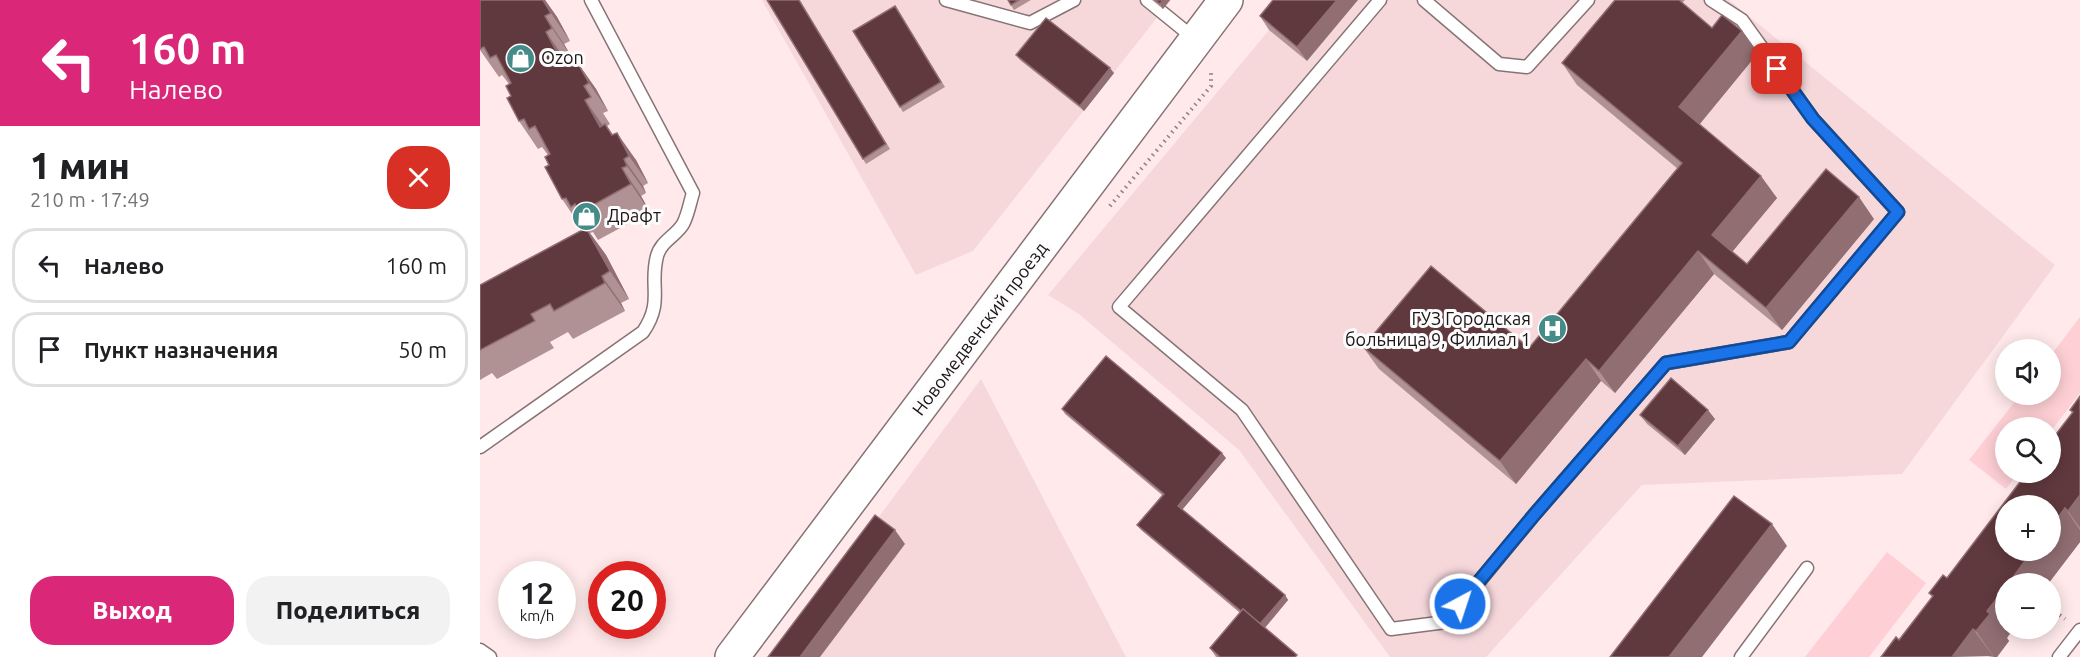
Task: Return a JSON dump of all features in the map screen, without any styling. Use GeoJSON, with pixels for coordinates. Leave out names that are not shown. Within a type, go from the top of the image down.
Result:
{"type":"FeatureCollection","features":[{"type":"Feature","properties":{"kind":"street","name":"Новомедвенский проезд"},"geometry":{"type":"LineString","coordinates":[[732,657],[1226,0]]}},
{"type":"Feature","properties":{"kind":"lane"},"geometry":{"type":"LineString","coordinates":[[480,447],[643,332],[655,307],[657,255],[663,243],[682,224],[693,193],[591,0]]}},
{"type":"Feature","properties":{"kind":"lane"},"geometry":{"type":"LineString","coordinates":[[946,0],[1030,23],[1074,0]]}},
{"type":"Feature","properties":{"kind":"lane"},"geometry":{"type":"LineString","coordinates":[[1147,0],[1196,40]]}},
{"type":"Feature","properties":{"kind":"lane"},"geometry":{"type":"LineString","coordinates":[[1380,0],[1119,307],[1242,410],[1391,629],[1446,622],[1534,515],[1666,363],[1789,342],[1898,212],[1813,119],[1742,20],[1711,0]]}},
{"type":"Feature","properties":{"kind":"lane"},"geometry":{"type":"LineString","coordinates":[[1424,0],[1499,64],[1527,67],[1588,0]]}},
{"type":"Feature","properties":{"kind":"lane"},"geometry":{"type":"LineString","coordinates":[[1741,657],[1807,568]]}},
{"type":"Feature","properties":{"kind":"lane"},"geometry":{"type":"LineString","coordinates":[[2059,657],[2080,630]]}},
{"type":"Feature","properties":{"kind":"lane"},"geometry":{"type":"LineString","coordinates":[[480,650],[490,657]]}},
{"type":"Feature","properties":{"kind":"shaded area"},"geometry":{"type":"Polygon","coordinates":[[[762,0],[1171,0],[973,251],[916,275],[762,0]]]}},
{"type":"Feature","properties":{"kind":"shaded area","name":"ГУЗ Городская больница 9, Филиал 1"},"geometry":{"type":"Polygon","coordinates":[[[1294,0],[1729,0],[2055,265],[2001,339],[1995,339],[1995,347],[1902,474],[1642,485],[1486,657],[1390,657],[1239,450],[1079,314],[1048,295],[1294,0]]]}},
{"type":"Feature","properties":{"kind":"shaded area"},"geometry":{"type":"Polygon","coordinates":[[[2080,317],[2080,393],[2061,418],[2003,417],[2012,405],[2061,405],[2061,342],[2080,317]]]}},
{"type":"Feature","properties":{"kind":"shaded area"},"geometry":{"type":"Polygon","coordinates":[[[981,379],[1126,657],[775,657],[981,379]]]}},
{"type":"Feature","properties":{"kind":"shaded area"},"geometry":{"type":"Polygon","coordinates":[[[1995,427],[1995,480],[1969,460],[1995,427]]]}},
{"type":"Feature","properties":{"kind":"shaded area"},"geometry":{"type":"Polygon","coordinates":[[[1998,483],[2010,483],[2006,489],[1998,483]]]}},
{"type":"Feature","properties":{"kind":"shaded area"},"geometry":{"type":"Polygon","coordinates":[[[1887,552],[1926,583],[1869,657],[1805,657],[1887,552]]]}},
{"type":"Feature","properties":{"kind":"building"},"geometry":{"type":"Polygon","coordinates":[[[480,0],[543,0],[551,13],[545,16],[552,28],[546,32],[559,56],[565,53],[572,65],[577,62],[589,83],[584,86],[591,97],[585,100],[600,127],[605,124],[612,135],[617,133],[629,156],[624,159],[627,166],[622,168],[631,184],[579,213],[575,204],[571,207],[566,198],[562,199],[545,167],[549,165],[545,157],[550,154],[535,126],[529,129],[524,119],[519,121],[507,98],[511,96],[506,86],[511,83],[496,55],[490,58],[484,47],[480,49],[480,0]]]}},
{"type":"Feature","properties":{"kind":"building"},"geometry":{"type":"Polygon","coordinates":[[[767,0],[799,0],[886,144],[863,159],[767,0]]]}},
{"type":"Feature","properties":{"kind":"building"},"geometry":{"type":"Polygon","coordinates":[[[1008,0],[1019,0],[1011,5],[1008,0]]]}},
{"type":"Feature","properties":{"kind":"building"},"geometry":{"type":"Polygon","coordinates":[[[1273,0],[1337,0],[1297,47],[1260,16],[1273,0]]]}},
{"type":"Feature","properties":{"kind":"building"},"geometry":{"type":"Polygon","coordinates":[[[1615,0],[1679,0],[1712,28],[1722,15],[1742,31],[1679,107],[1761,176],[1712,235],[1747,264],[1826,169],[1859,197],[1766,308],[1698,251],[1599,371],[1586,359],[1500,461],[1363,347],[1431,266],[1529,348],[1682,163],[1562,63],[1615,0]]]}},
{"type":"Feature","properties":{"kind":"building"},"geometry":{"type":"Polygon","coordinates":[[[895,6],[941,82],[900,107],[853,31],[895,6]]]}},
{"type":"Feature","properties":{"kind":"building"},"geometry":{"type":"Polygon","coordinates":[[[1046,18],[1110,68],[1080,106],[1016,55],[1046,18]]]}},
{"type":"Feature","properties":{"kind":"building"},"geometry":{"type":"Polygon","coordinates":[[[586,228],[610,271],[602,276],[605,283],[554,311],[550,304],[531,314],[535,321],[480,350],[480,285],[586,228]]]}},
{"type":"Feature","properties":{"kind":"building"},"geometry":{"type":"Polygon","coordinates":[[[1106,356],[1222,453],[1178,506],[1285,595],[1260,624],[1137,525],[1164,494],[1062,409],[1106,356]]]}},
{"type":"Feature","properties":{"kind":"building"},"geometry":{"type":"Polygon","coordinates":[[[1671,378],[1708,410],[1678,446],[1640,415],[1671,378]]]}},
{"type":"Feature","properties":{"kind":"building"},"geometry":{"type":"Polygon","coordinates":[[[2080,396],[2080,495],[2068,511],[2065,508],[2061,513],[2061,495],[2010,495],[2019,483],[2061,483],[2061,428],[2073,412],[2070,410],[2080,396]]]}},
{"type":"Feature","properties":{"kind":"building"},"geometry":{"type":"Polygon","coordinates":[[[1734,496],[1772,524],[1669,657],[1610,657],[1734,496]]]}},
{"type":"Feature","properties":{"kind":"building"},"geometry":{"type":"Polygon","coordinates":[[[875,515],[895,530],[800,657],[768,657],[875,515]]]}},
{"type":"Feature","properties":{"kind":"building"},"geometry":{"type":"Polygon","coordinates":[[[1995,515],[1995,561],[2025,561],[2016,573],[1995,573],[1995,601],[1987,611],[1990,614],[1976,631],[1973,629],[1952,657],[1881,657],[1896,637],[1899,640],[1933,596],[1929,593],[1943,575],[1947,578],[1995,515]]]}},
{"type":"Feature","properties":{"kind":"building"},"geometry":{"type":"Polygon","coordinates":[[[1243,609],[1297,655],[1295,657],[1220,657],[1210,648],[1243,609]]]}},
{"type":"Feature","properties":{"kind":"place","name":"Ozon"},"geometry":{"type":"Point","coordinates":[520,58]}},
{"type":"Feature","properties":{"kind":"place","name":"Драфт"},"geometry":{"type":"Point","coordinates":[586,216]}},
{"type":"Feature","properties":{"kind":"place","name":"ГУЗ Городская больница 9, Филиал 1"},"geometry":{"type":"Point","coordinates":[1552,329]}},
{"type":"Feature","properties":{"kind":"route"},"geometry":{"type":"LineString","coordinates":[[1460,604],[1666,363],[1789,342],[1898,212],[1813,119],[1777,69]]}}]}
